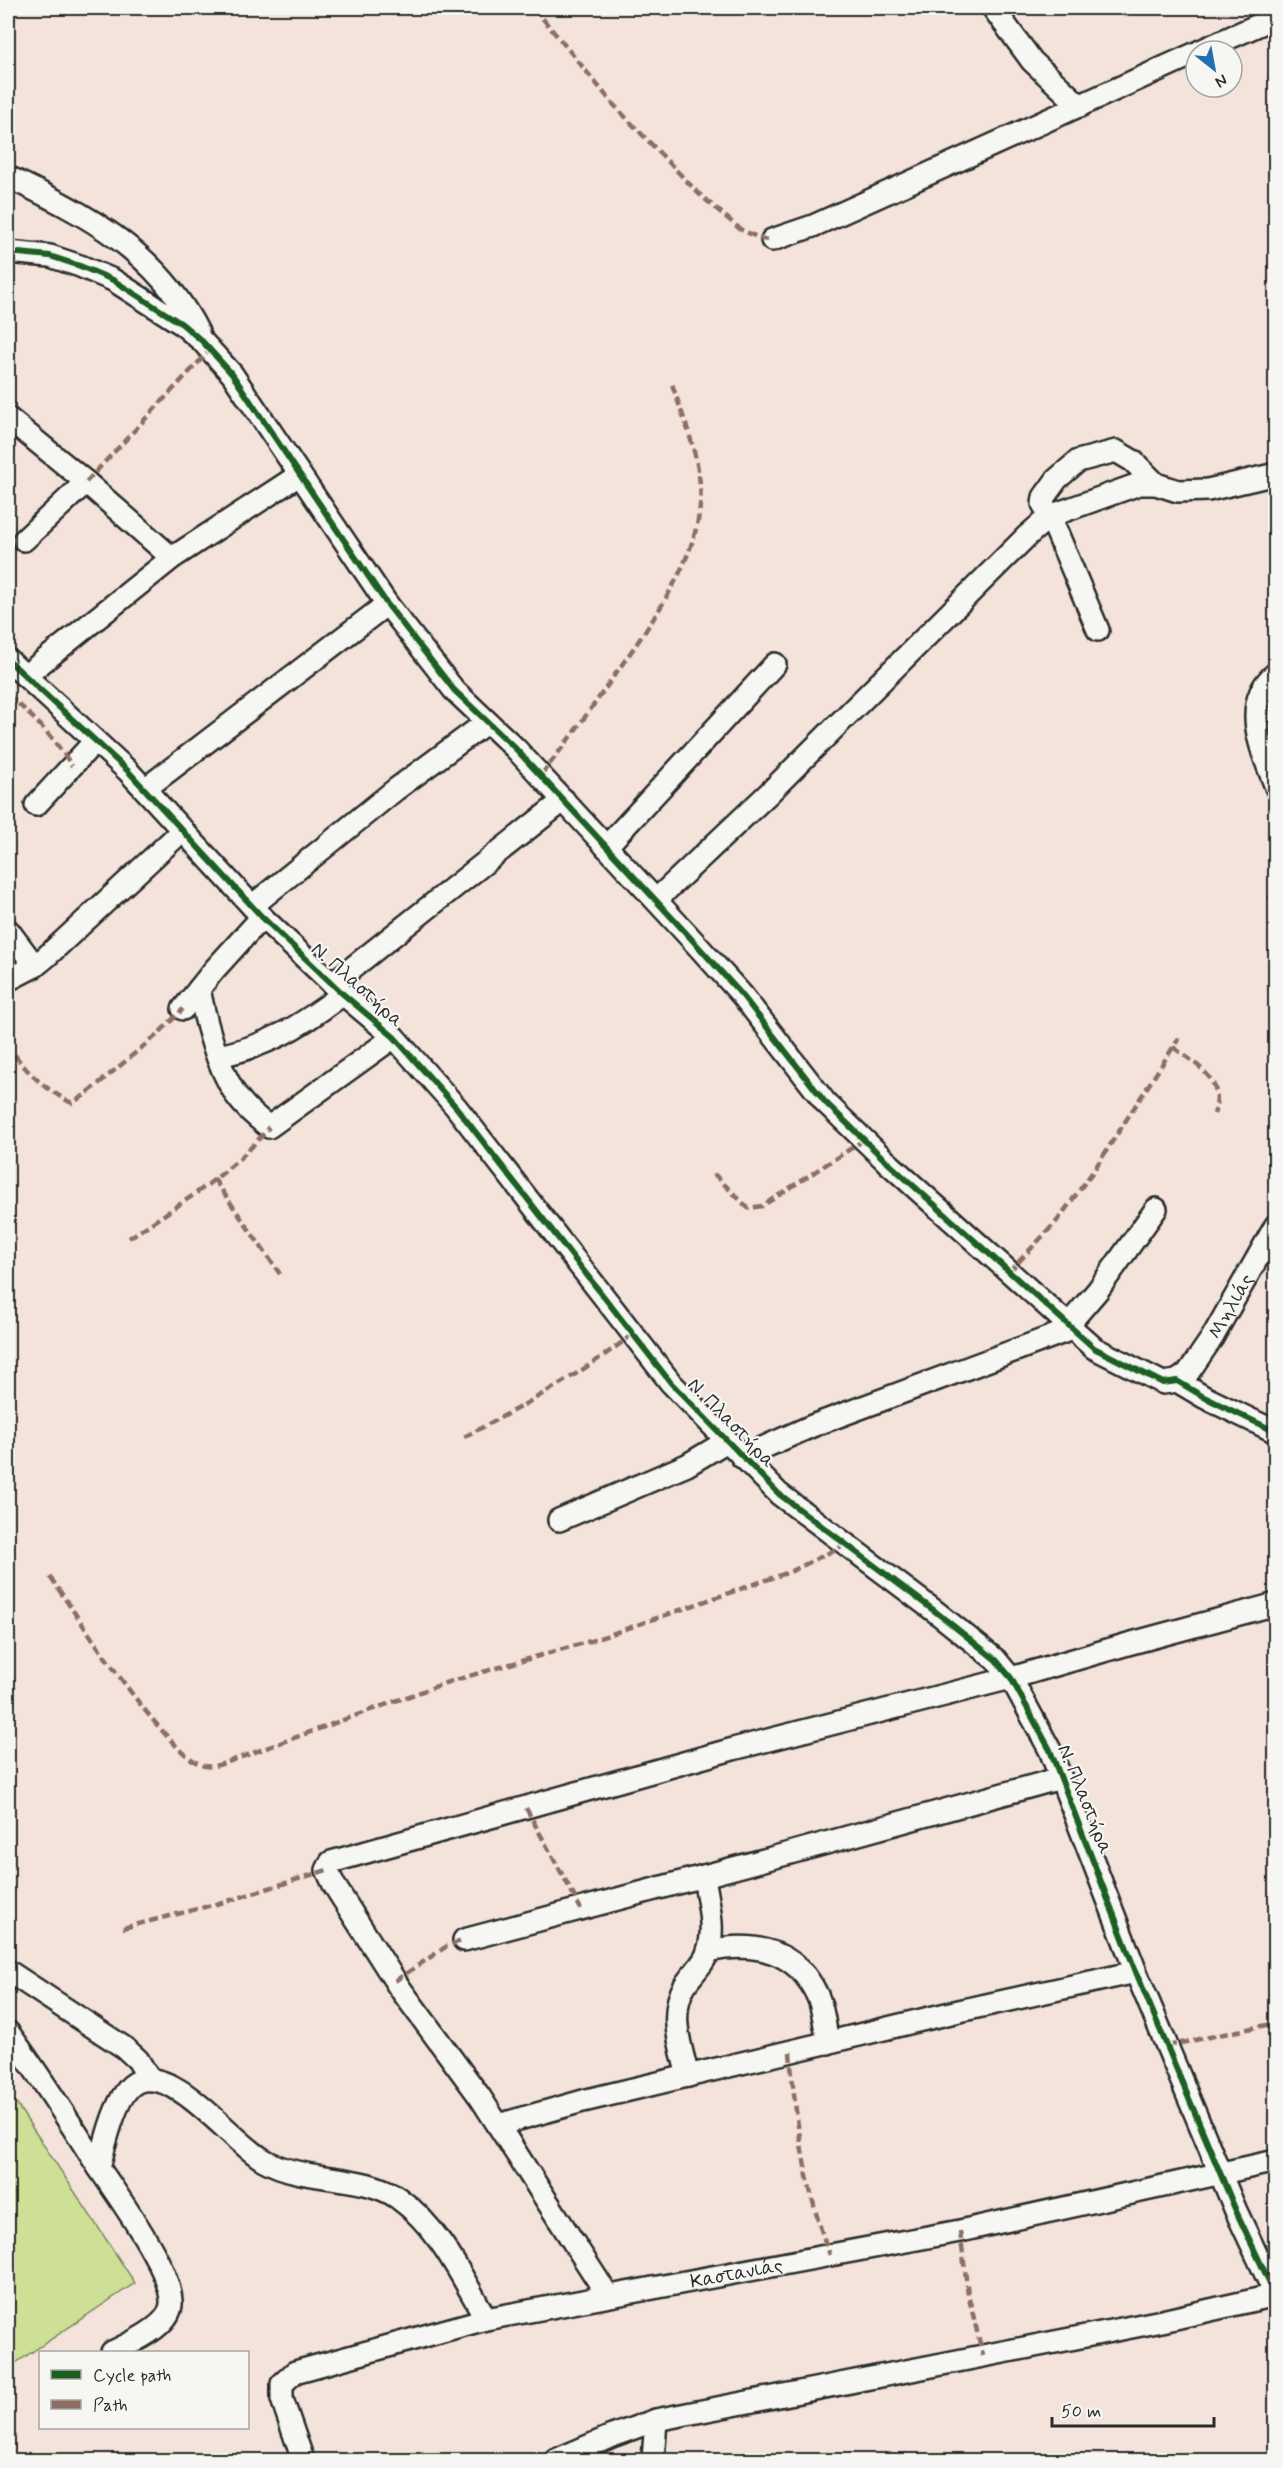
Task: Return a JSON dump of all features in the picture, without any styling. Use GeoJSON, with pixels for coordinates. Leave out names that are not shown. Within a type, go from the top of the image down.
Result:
{"type":"FeatureCollection","features":[{"type":"Feature","properties":{"kind":"street"},"geometry":{"type":"LineString","coordinates":[[993,8],[1032,61],[1080,106]]}},
{"type":"Feature","properties":{"kind":"street"},"geometry":{"type":"LineString","coordinates":[[1226,39],[1275,17]]}},
{"type":"Feature","properties":{"kind":"street"},"geometry":{"type":"LineString","coordinates":[[772,240],[813,226],[1184,58]]}},
{"type":"Feature","properties":{"kind":"street"},"geometry":{"type":"LineString","coordinates":[[8,177],[88,217],[120,239],[147,262],[171,289],[188,313],[202,341]]}},
{"type":"Feature","properties":{"kind":"street"},"geometry":{"type":"LineString","coordinates":[[8,252],[50,256],[113,280],[182,324],[202,341],[232,374],[387,604],[454,690],[564,800],[742,995],[825,1102],[887,1162],[1094,1348],[1163,1383],[1177,1382],[1275,1432]]}},
{"type":"Feature","properties":{"kind":"street"},"geometry":{"type":"LineString","coordinates":[[8,418],[86,482],[172,558]]}},
{"type":"Feature","properties":{"kind":"street"},"geometry":{"type":"LineString","coordinates":[[1098,630],[1043,504],[1044,497],[1056,479],[1078,460],[1116,451],[1133,461],[1156,484]]}},
{"type":"Feature","properties":{"kind":"street"},"geometry":{"type":"LineString","coordinates":[[656,900],[768,794],[1019,544],[1050,516],[1139,484],[1156,484],[1178,491],[1208,490],[1275,474]]}},
{"type":"Feature","properties":{"kind":"street"},"geometry":{"type":"LineString","coordinates":[[13,668],[172,558],[299,475]]}},
{"type":"Feature","properties":{"kind":"street"},"geometry":{"type":"LineString","coordinates":[[24,540],[86,482]]}},
{"type":"Feature","properties":{"kind":"street"},"geometry":{"type":"LineString","coordinates":[[145,789],[387,604]]}},
{"type":"Feature","properties":{"kind":"street"},"geometry":{"type":"LineString","coordinates":[[606,847],[775,664]]}},
{"type":"Feature","properties":{"kind":"street","name":"Ν. Πλαστήρα"},"geometry":{"type":"LineString","coordinates":[[13,668],[145,789],[257,912],[337,989],[394,1037],[456,1107],[671,1383],[742,1457],[779,1494],[936,1612],[996,1660],[1011,1678],[1050,1750],[1136,1972],[1220,2173],[1275,2295]]}},
{"type":"Feature","properties":{"kind":"street"},"geometry":{"type":"LineString","coordinates":[[1275,673],[1267,680],[1259,694],[1254,725],[1275,787]]}},
{"type":"Feature","properties":{"kind":"street"},"geometry":{"type":"LineString","coordinates":[[183,1009],[257,912],[395,790],[487,722]]}},
{"type":"Feature","properties":{"kind":"street"},"geometry":{"type":"LineString","coordinates":[[36,805],[95,741]]}},
{"type":"Feature","properties":{"kind":"street"},"geometry":{"type":"LineString","coordinates":[[218,1056],[244,1051],[283,1035],[308,1020],[337,989],[564,800]]}},
{"type":"Feature","properties":{"kind":"street"},"geometry":{"type":"LineString","coordinates":[[8,980],[35,966],[183,830]]}},
{"type":"Feature","properties":{"kind":"street"},"geometry":{"type":"LineString","coordinates":[[8,930],[35,966]]}},
{"type":"Feature","properties":{"kind":"street"},"geometry":{"type":"LineString","coordinates":[[199,989],[205,1019],[218,1056],[236,1094],[252,1114],[269,1127],[394,1037]]}},
{"type":"Feature","properties":{"kind":"street"},"geometry":{"type":"LineString","coordinates":[[742,1457],[812,1426],[1070,1327],[1156,1209]]}},
{"type":"Feature","properties":{"kind":"street","name":"Μηλιάς"},"geometry":{"type":"LineString","coordinates":[[1177,1382],[1188,1372],[1212,1338],[1275,1225]]}},
{"type":"Feature","properties":{"kind":"street"},"geometry":{"type":"LineString","coordinates":[[559,1520],[687,1465],[727,1441]]}},
{"type":"Feature","properties":{"kind":"street"},"geometry":{"type":"LineString","coordinates":[[608,2296],[498,2125],[395,1981],[334,1885],[327,1870],[331,1862],[733,1749],[1011,1678],[1275,1604]]}},
{"type":"Feature","properties":{"kind":"street"},"geometry":{"type":"LineString","coordinates":[[464,1940],[1061,1778]]}},
{"type":"Feature","properties":{"kind":"street"},"geometry":{"type":"LineString","coordinates":[[688,2076],[677,2029],[677,2006],[684,1987],[708,1951],[711,1929],[704,1876]]}},
{"type":"Feature","properties":{"kind":"street"},"geometry":{"type":"LineString","coordinates":[[708,1951],[728,1947],[753,1948],[778,1954],[793,1962],[808,1977],[819,2000],[828,2043]]}},
{"type":"Feature","properties":{"kind":"street"},"geometry":{"type":"LineString","coordinates":[[8,1971],[125,2048],[138,2060],[149,2079]]}},
{"type":"Feature","properties":{"kind":"street"},"geometry":{"type":"LineString","coordinates":[[498,2125],[583,2100],[1136,1972]]}},
{"type":"Feature","properties":{"kind":"street"},"geometry":{"type":"LineString","coordinates":[[8,2032],[138,2225],[166,2283],[171,2306],[166,2316],[151,2332],[114,2351]]}},
{"type":"Feature","properties":{"kind":"street"},"geometry":{"type":"LineString","coordinates":[[99,2168],[110,2126],[124,2094],[134,2083],[149,2079],[162,2081],[184,2093],[263,2160],[295,2174],[370,2187],[396,2197],[417,2213],[443,2245],[486,2319]]}},
{"type":"Feature","properties":{"kind":"street","name":"Καστανιάς"},"geometry":{"type":"LineString","coordinates":[[303,2460],[282,2399],[282,2384],[296,2372],[486,2319],[960,2231],[1275,2161]]}},
{"type":"Feature","properties":{"kind":"street"},"geometry":{"type":"LineString","coordinates":[[556,2460],[656,2420],[723,2405],[1162,2321],[1275,2295]]}},
{"type":"Feature","properties":{"kind":"street"},"geometry":{"type":"LineString","coordinates":[[653,2460],[656,2420]]}},
{"type":"Feature","properties":{"kind":"green space"},"geometry":{"type":"Polygon","coordinates":[[[8,2091],[135,2283],[8,2368],[8,2091]]]}},
{"type":"Feature","properties":{"kind":"marked path"},"geometry":{"type":"LineString","coordinates":[[534,8],[614,105],[698,193],[740,229],[761,239],[772,240]]}},
{"type":"Feature","properties":{"kind":"marked path"},"geometry":{"type":"LineString","coordinates":[[86,482],[210,350]]}},
{"type":"Feature","properties":{"kind":"marked path"},"geometry":{"type":"LineString","coordinates":[[541,775],[645,631],[686,560],[700,510],[700,485],[696,459],[672,384]]}},
{"type":"Feature","properties":{"kind":"marked path"},"geometry":{"type":"LineString","coordinates":[[8,695],[43,728],[72,766]]}},
{"type":"Feature","properties":{"kind":"marked path"},"geometry":{"type":"LineString","coordinates":[[1268,897],[1276,899]]}},
{"type":"Feature","properties":{"kind":"marked path"},"geometry":{"type":"LineString","coordinates":[[8,1043],[13,1053],[35,1078],[72,1103],[85,1095],[158,1034],[183,1009]]}},
{"type":"Feature","properties":{"kind":"marked path"},"geometry":{"type":"LineString","coordinates":[[1009,1272],[1057,1221],[1094,1170],[1179,1038]]}},
{"type":"Feature","properties":{"kind":"marked path"},"geometry":{"type":"LineString","coordinates":[[1173,1047],[1200,1067],[1213,1083],[1217,1102],[1214,1114]]}},
{"type":"Feature","properties":{"kind":"marked path"},"geometry":{"type":"LineString","coordinates":[[129,1238],[221,1174],[238,1160],[269,1127]]}},
{"type":"Feature","properties":{"kind":"marked path"},"geometry":{"type":"LineString","coordinates":[[714,1174],[748,1208],[762,1206],[864,1140]]}},
{"type":"Feature","properties":{"kind":"marked path"},"geometry":{"type":"LineString","coordinates":[[214,1179],[280,1274]]}},
{"type":"Feature","properties":{"kind":"marked path"},"geometry":{"type":"LineString","coordinates":[[464,1437],[572,1376],[633,1334]]}},
{"type":"Feature","properties":{"kind":"marked path"},"geometry":{"type":"LineString","coordinates":[[50,1577],[123,1682],[147,1712],[189,1757],[208,1766],[236,1759],[445,1683],[594,1640],[792,1571],[844,1545]]}},
{"type":"Feature","properties":{"kind":"marked path"},"geometry":{"type":"LineString","coordinates":[[526,1808],[581,1909]]}},
{"type":"Feature","properties":{"kind":"marked path"},"geometry":{"type":"LineString","coordinates":[[123,1928],[228,1901],[327,1870]]}},
{"type":"Feature","properties":{"kind":"marked path"},"geometry":{"type":"LineString","coordinates":[[395,1981],[447,1946],[464,1940]]}},
{"type":"Feature","properties":{"kind":"marked path"},"geometry":{"type":"LineString","coordinates":[[1167,2046],[1276,2023]]}},
{"type":"Feature","properties":{"kind":"marked path"},"geometry":{"type":"LineString","coordinates":[[790,2052],[795,2103],[808,2181],[830,2255]]}},
{"type":"Feature","properties":{"kind":"marked path"},"geometry":{"type":"LineString","coordinates":[[960,2231],[968,2294],[983,2356]]}},
{"type":"Feature","properties":{"kind":"cycle path"},"geometry":{"type":"LineString","coordinates":[[8,252],[50,256],[113,280],[182,324],[202,341],[232,374],[387,604],[454,690],[515,748],[686,933],[742,995],[825,1102],[887,1162],[1094,1348],[1163,1383],[1177,1381],[1204,1397],[1276,1432]]}},
{"type":"Feature","properties":{"kind":"cycle path"},"geometry":{"type":"LineString","coordinates":[[8,660],[128,771],[262,917],[343,994],[394,1037],[456,1107],[671,1383],[779,1494],[936,1612],[996,1660],[1011,1678],[1050,1750],[1136,1972],[1236,2211],[1276,2296]]}}]}
